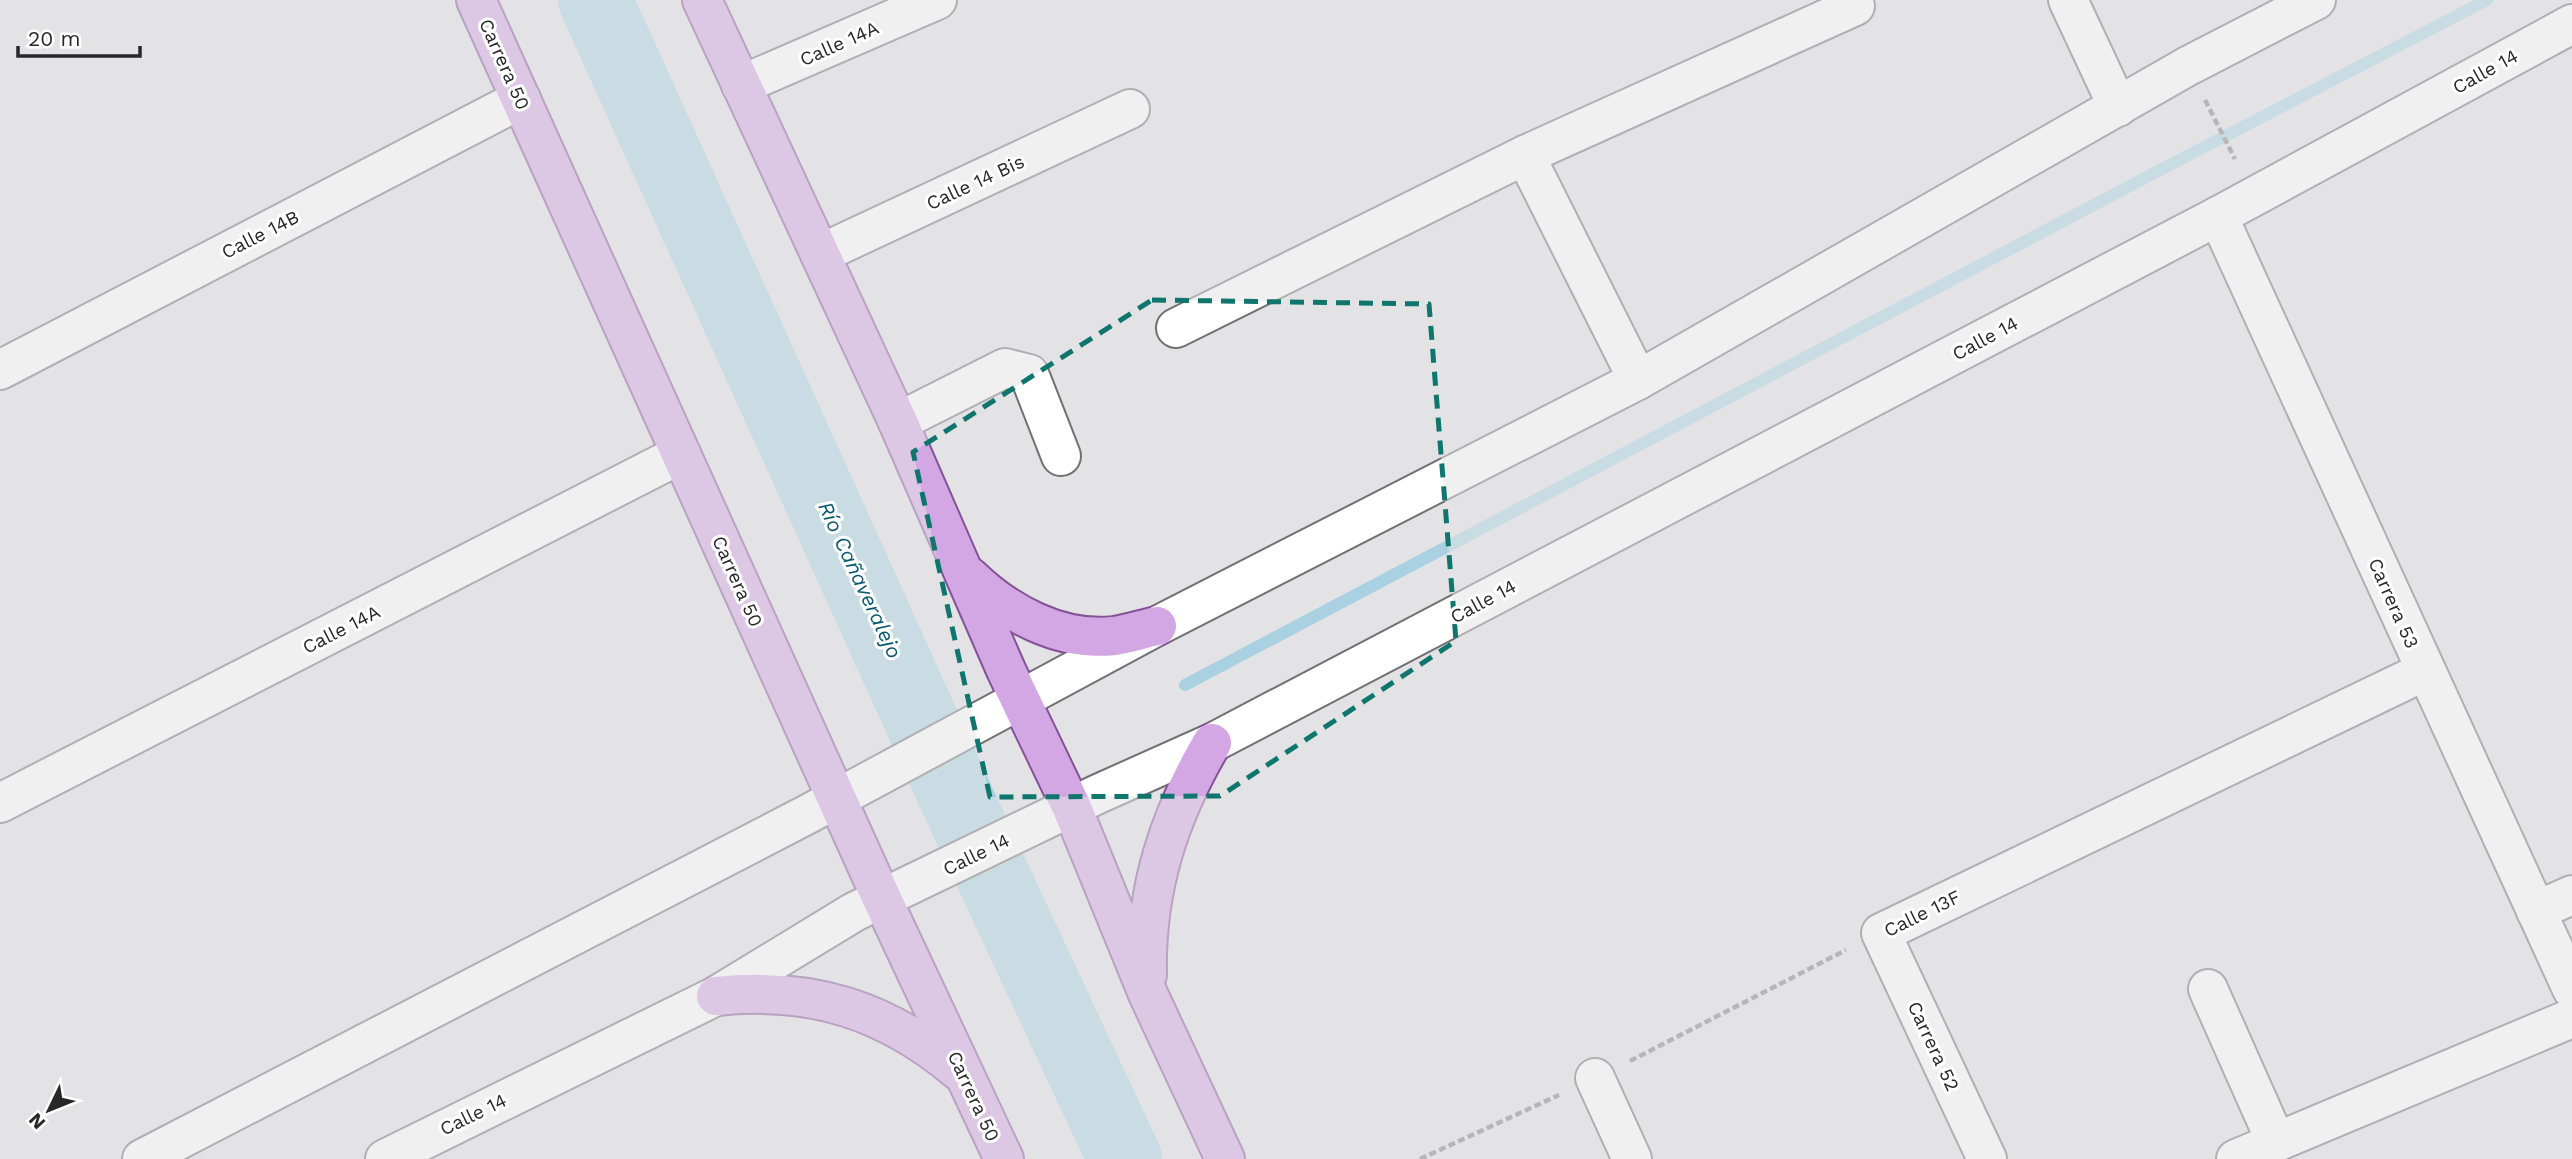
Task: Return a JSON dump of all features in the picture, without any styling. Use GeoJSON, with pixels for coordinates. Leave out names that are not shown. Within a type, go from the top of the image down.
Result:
{"type":"FeatureCollection","features":[{"type":"Feature","properties":{"kind":"main road","name":"Carrera 50"},"geometry":{"type":"LineString","coordinates":[[476,0],[681,454],[848,793],[893,894],[964,1076],[1004,1159]]}},
{"type":"Feature","properties":{"kind":"main road"},"geometry":{"type":"LineString","coordinates":[[702,0],[898,422],[964,572],[1009,707],[1225,1159]]}},
{"type":"Feature","properties":{"kind":"main road"},"geometry":{"type":"LineString","coordinates":[[964,572],[992,599],[1020,616],[1048,627],[1081,634],[1113,636],[1157,626]]}},
{"type":"Feature","properties":{"kind":"main road"},"geometry":{"type":"LineString","coordinates":[[1148,994],[1149,919],[1164,846],[1182,799],[1212,743]]}},
{"type":"Feature","properties":{"kind":"main road"},"geometry":{"type":"LineString","coordinates":[[716,996],[776,993],[853,1008],[912,1036],[964,1076]]}},
{"type":"Feature","properties":{"kind":"street"},"geometry":{"type":"LineString","coordinates":[[2068,0],[2118,107]]}},
{"type":"Feature","properties":{"kind":"street"},"geometry":{"type":"LineString","coordinates":[[142,1159],[848,793],[1157,626],[1638,380],[2188,66],[2316,0]]}},
{"type":"Feature","properties":{"kind":"street","name":"Calle 14A"},"geometry":{"type":"LineString","coordinates":[[741,85],[917,4]]}},
{"type":"Feature","properties":{"kind":"street"},"geometry":{"type":"LineString","coordinates":[[1176,328],[1524,155],[1855,6]]}},
{"type":"Feature","properties":{"kind":"street","name":"Calle 14"},"geometry":{"type":"LineString","coordinates":[[385,1159],[716,996],[854,912],[1212,743],[2570,29]]}},
{"type":"Feature","properties":{"kind":"street","name":"Calle 14B"},"geometry":{"type":"LineString","coordinates":[[0,370],[521,99]]}},
{"type":"Feature","properties":{"kind":"street","name":"Calle 14 Bis"},"geometry":{"type":"LineString","coordinates":[[820,254],[1130,109]]}},
{"type":"Feature","properties":{"kind":"street"},"geometry":{"type":"LineString","coordinates":[[1524,155],[1638,380]]}},
{"type":"Feature","properties":{"kind":"street","name":"Carrera 53"},"geometry":{"type":"LineString","coordinates":[[2218,216],[2572,989]]}},
{"type":"Feature","properties":{"kind":"street"},"geometry":{"type":"LineString","coordinates":[[898,422],[1004,368],[1029,374],[1062,456]]}},
{"type":"Feature","properties":{"kind":"street","name":"Calle 14A"},"geometry":{"type":"LineString","coordinates":[[0,803],[681,454]]}},
{"type":"Feature","properties":{"kind":"street","name":"Calle 13F"},"geometry":{"type":"LineString","coordinates":[[1881,933],[2425,671]]}},
{"type":"Feature","properties":{"kind":"street"},"geometry":{"type":"LineString","coordinates":[[2536,911],[2572,895]]}},
{"type":"Feature","properties":{"kind":"street","name":"Carrera 52"},"geometry":{"type":"LineString","coordinates":[[1881,933],[1987,1159]]}},
{"type":"Feature","properties":{"kind":"street"},"geometry":{"type":"LineString","coordinates":[[2208,989],[2276,1142]]}},
{"type":"Feature","properties":{"kind":"street"},"geometry":{"type":"LineString","coordinates":[[2236,1159],[2572,1018]]}},
{"type":"Feature","properties":{"kind":"street"},"geometry":{"type":"LineString","coordinates":[[1595,1078],[1632,1159]]}},
{"type":"Feature","properties":{"kind":"path"},"geometry":{"type":"LineString","coordinates":[[2206,104],[2235,159]]}},
{"type":"Feature","properties":{"kind":"path","name":"Calle 13F"},"geometry":{"type":"LineString","coordinates":[[1420,1159],[1595,1078],[1881,933]]}},
{"type":"Feature","properties":{"kind":"highlighted area"},"geometry":{"type":"Polygon","coordinates":[[[1152,300],[1429,304],[1456,641],[1220,796],[990,797],[913,452],[1152,300]]]}},
{"type":"Feature","properties":{"kind":"waterway","name":"Río Cañaveralejo"},"geometry":{"type":"LineString","coordinates":[[595,0],[955,795],[1125,1159]]}},
{"type":"Feature","properties":{"kind":"waterway"},"geometry":{"type":"LineString","coordinates":[[1185,685],[2487,0]]}}]}
